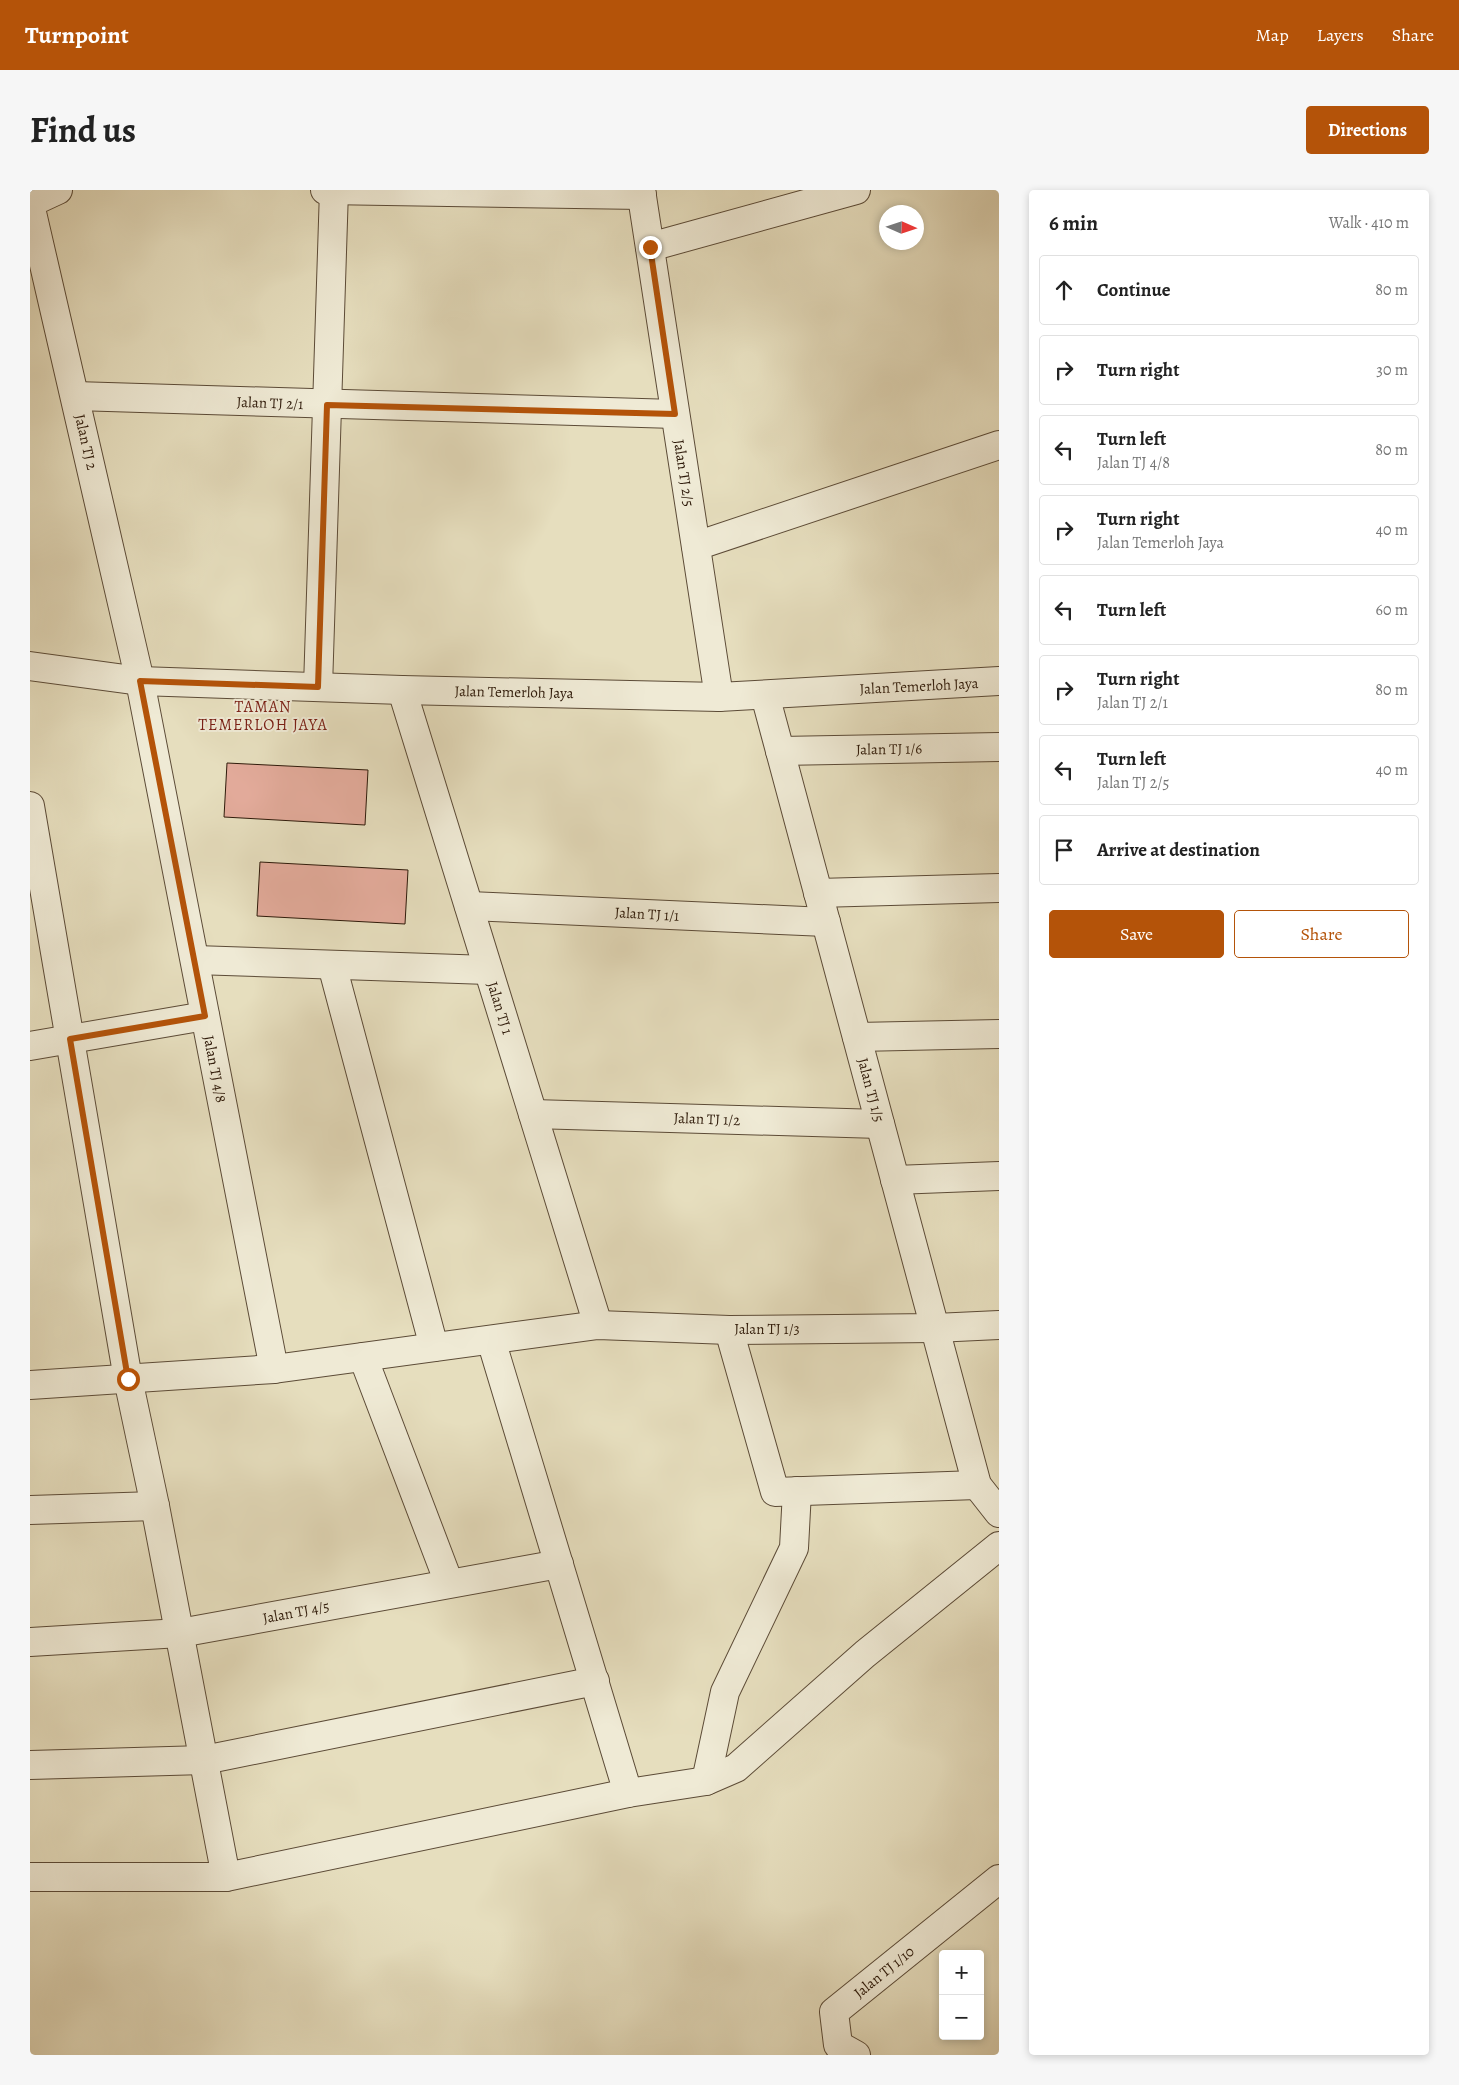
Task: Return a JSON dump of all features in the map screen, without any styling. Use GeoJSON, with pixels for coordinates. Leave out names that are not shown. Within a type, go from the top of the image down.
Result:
{"type":"FeatureCollection","features":[{"type":"Feature","properties":{"kind":"street"},"geometry":{"type":"LineString","coordinates":[[30,204],[58,190]]}},
{"type":"Feature","properties":{"kind":"street"},"geometry":{"type":"LineString","coordinates":[[326,190],[641,193]]}},
{"type":"Feature","properties":{"kind":"street"},"geometry":{"type":"LineString","coordinates":[[318,687],[334,190]]}},
{"type":"Feature","properties":{"kind":"street"},"geometry":{"type":"LineString","coordinates":[[650,247],[856,190]]}},
{"type":"Feature","properties":{"kind":"street","name":"Jalan TJ 2/5"},"geometry":{"type":"LineString","coordinates":[[641,193],[719,697]]}},
{"type":"Feature","properties":{"kind":"street","name":"Jalan TJ 2"},"geometry":{"type":"LineString","coordinates":[[30,204],[140,681]]}},
{"type":"Feature","properties":{"kind":"street","name":"Jalan TJ 2/1"},"geometry":{"type":"LineString","coordinates":[[75,396],[675,414]]}},
{"type":"Feature","properties":{"kind":"street"},"geometry":{"type":"LineString","coordinates":[[696,546],[999,445]]}},
{"type":"Feature","properties":{"kind":"street","name":"Jalan Temerloh Jaya"},"geometry":{"type":"LineString","coordinates":[[30,666],[140,681],[402,690],[719,697],[999,681]]}},
{"type":"Feature","properties":{"kind":"street","name":"Jalan TJ 4/8"},"geometry":{"type":"LineString","coordinates":[[140,681],[274,1369]]}},
{"type":"Feature","properties":{"kind":"street","name":"Jalan TJ 1"},"geometry":{"type":"LineString","coordinates":[[402,690],[598,1325]]}},
{"type":"Feature","properties":{"kind":"street","name":"Jalan TJ 1/5"},"geometry":{"type":"LineString","coordinates":[[765,694],[977,1485]]}},
{"type":"Feature","properties":{"kind":"street","name":"Jalan TJ 1/6"},"geometry":{"type":"LineString","coordinates":[[780,751],[999,747]]}},
{"type":"Feature","properties":{"kind":"street"},"geometry":{"type":"LineString","coordinates":[[30,806],[128,1379],[156,1506],[226,1877]]}},
{"type":"Feature","properties":{"kind":"street"},"geometry":{"type":"LineString","coordinates":[[818,893],[999,888]]}},
{"type":"Feature","properties":{"kind":"street","name":"Jalan TJ 1/1"},"geometry":{"type":"LineString","coordinates":[[469,906],[826,922]]}},
{"type":"Feature","properties":{"kind":"street"},"geometry":{"type":"LineString","coordinates":[[194,960],[488,970]]}},
{"type":"Feature","properties":{"kind":"street"},"geometry":{"type":"LineString","coordinates":[[332,965],[434,1348]]}},
{"type":"Feature","properties":{"kind":"street"},"geometry":{"type":"LineString","coordinates":[[30,1046],[205,1016]]}},
{"type":"Feature","properties":{"kind":"street"},"geometry":{"type":"LineString","coordinates":[[857,1038],[999,1034]]}},
{"type":"Feature","properties":{"kind":"street","name":"Jalan TJ 1/2"},"geometry":{"type":"LineString","coordinates":[[533,1114],[880,1124]]}},
{"type":"Feature","properties":{"kind":"street"},"geometry":{"type":"LineString","coordinates":[[895,1180],[999,1176]]}},
{"type":"Feature","properties":{"kind":"street","name":"Jalan TJ 1/3"},"geometry":{"type":"LineString","coordinates":[[30,1385],[274,1369],[598,1325],[729,1330],[935,1328],[999,1325]]}},
{"type":"Feature","properties":{"kind":"street"},"geometry":{"type":"LineString","coordinates":[[729,1330],[775,1492],[977,1485],[999,1513]]}},
{"type":"Feature","properties":{"kind":"street"},"geometry":{"type":"LineString","coordinates":[[491,1340],[628,1793]]}},
{"type":"Feature","properties":{"kind":"street"},"geometry":{"type":"LineString","coordinates":[[363,1357],[449,1583]]}},
{"type":"Feature","properties":{"kind":"street"},"geometry":{"type":"LineString","coordinates":[[706,1781],[725,1692],[794,1548],[796,1491]]}},
{"type":"Feature","properties":{"kind":"street"},"geometry":{"type":"LineString","coordinates":[[30,1510],[156,1506]]}},
{"type":"Feature","properties":{"kind":"street"},"geometry":{"type":"LineString","coordinates":[[30,1877],[226,1877],[628,1793],[706,1781],[736,1768],[865,1654],[999,1546]]}},
{"type":"Feature","properties":{"kind":"street","name":"Jalan TJ 4/5"},"geometry":{"type":"LineString","coordinates":[[30,1642],[180,1633],[559,1564]]}},
{"type":"Feature","properties":{"kind":"street"},"geometry":{"type":"LineString","coordinates":[[30,1765],[204,1760],[594,1681]]}},
{"type":"Feature","properties":{"kind":"street","name":"Jalan TJ 1/10"},"geometry":{"type":"LineString","coordinates":[[856,2055],[838,2045],[834,2012],[999,1879]]}},
{"type":"Feature","properties":{"kind":"building"},"geometry":{"type":"Polygon","coordinates":[[[227,763],[368,770],[365,825],[224,817],[227,763]]]}},
{"type":"Feature","properties":{"kind":"building"},"geometry":{"type":"Polygon","coordinates":[[[260,862],[408,870],[405,924],[257,916],[260,862]]]}},
{"type":"Feature","properties":{"kind":"district","name":"TAMAN TEMERLOH JAYA"},"geometry":{"type":"Point","coordinates":[263,715]}},
{"type":"Feature","properties":{"kind":"route"},"geometry":{"type":"LineString","coordinates":[[128,1379],[70,1039],[205,1016],[140,681],[318,687],[327,405],[675,414],[650,247]]}}]}
